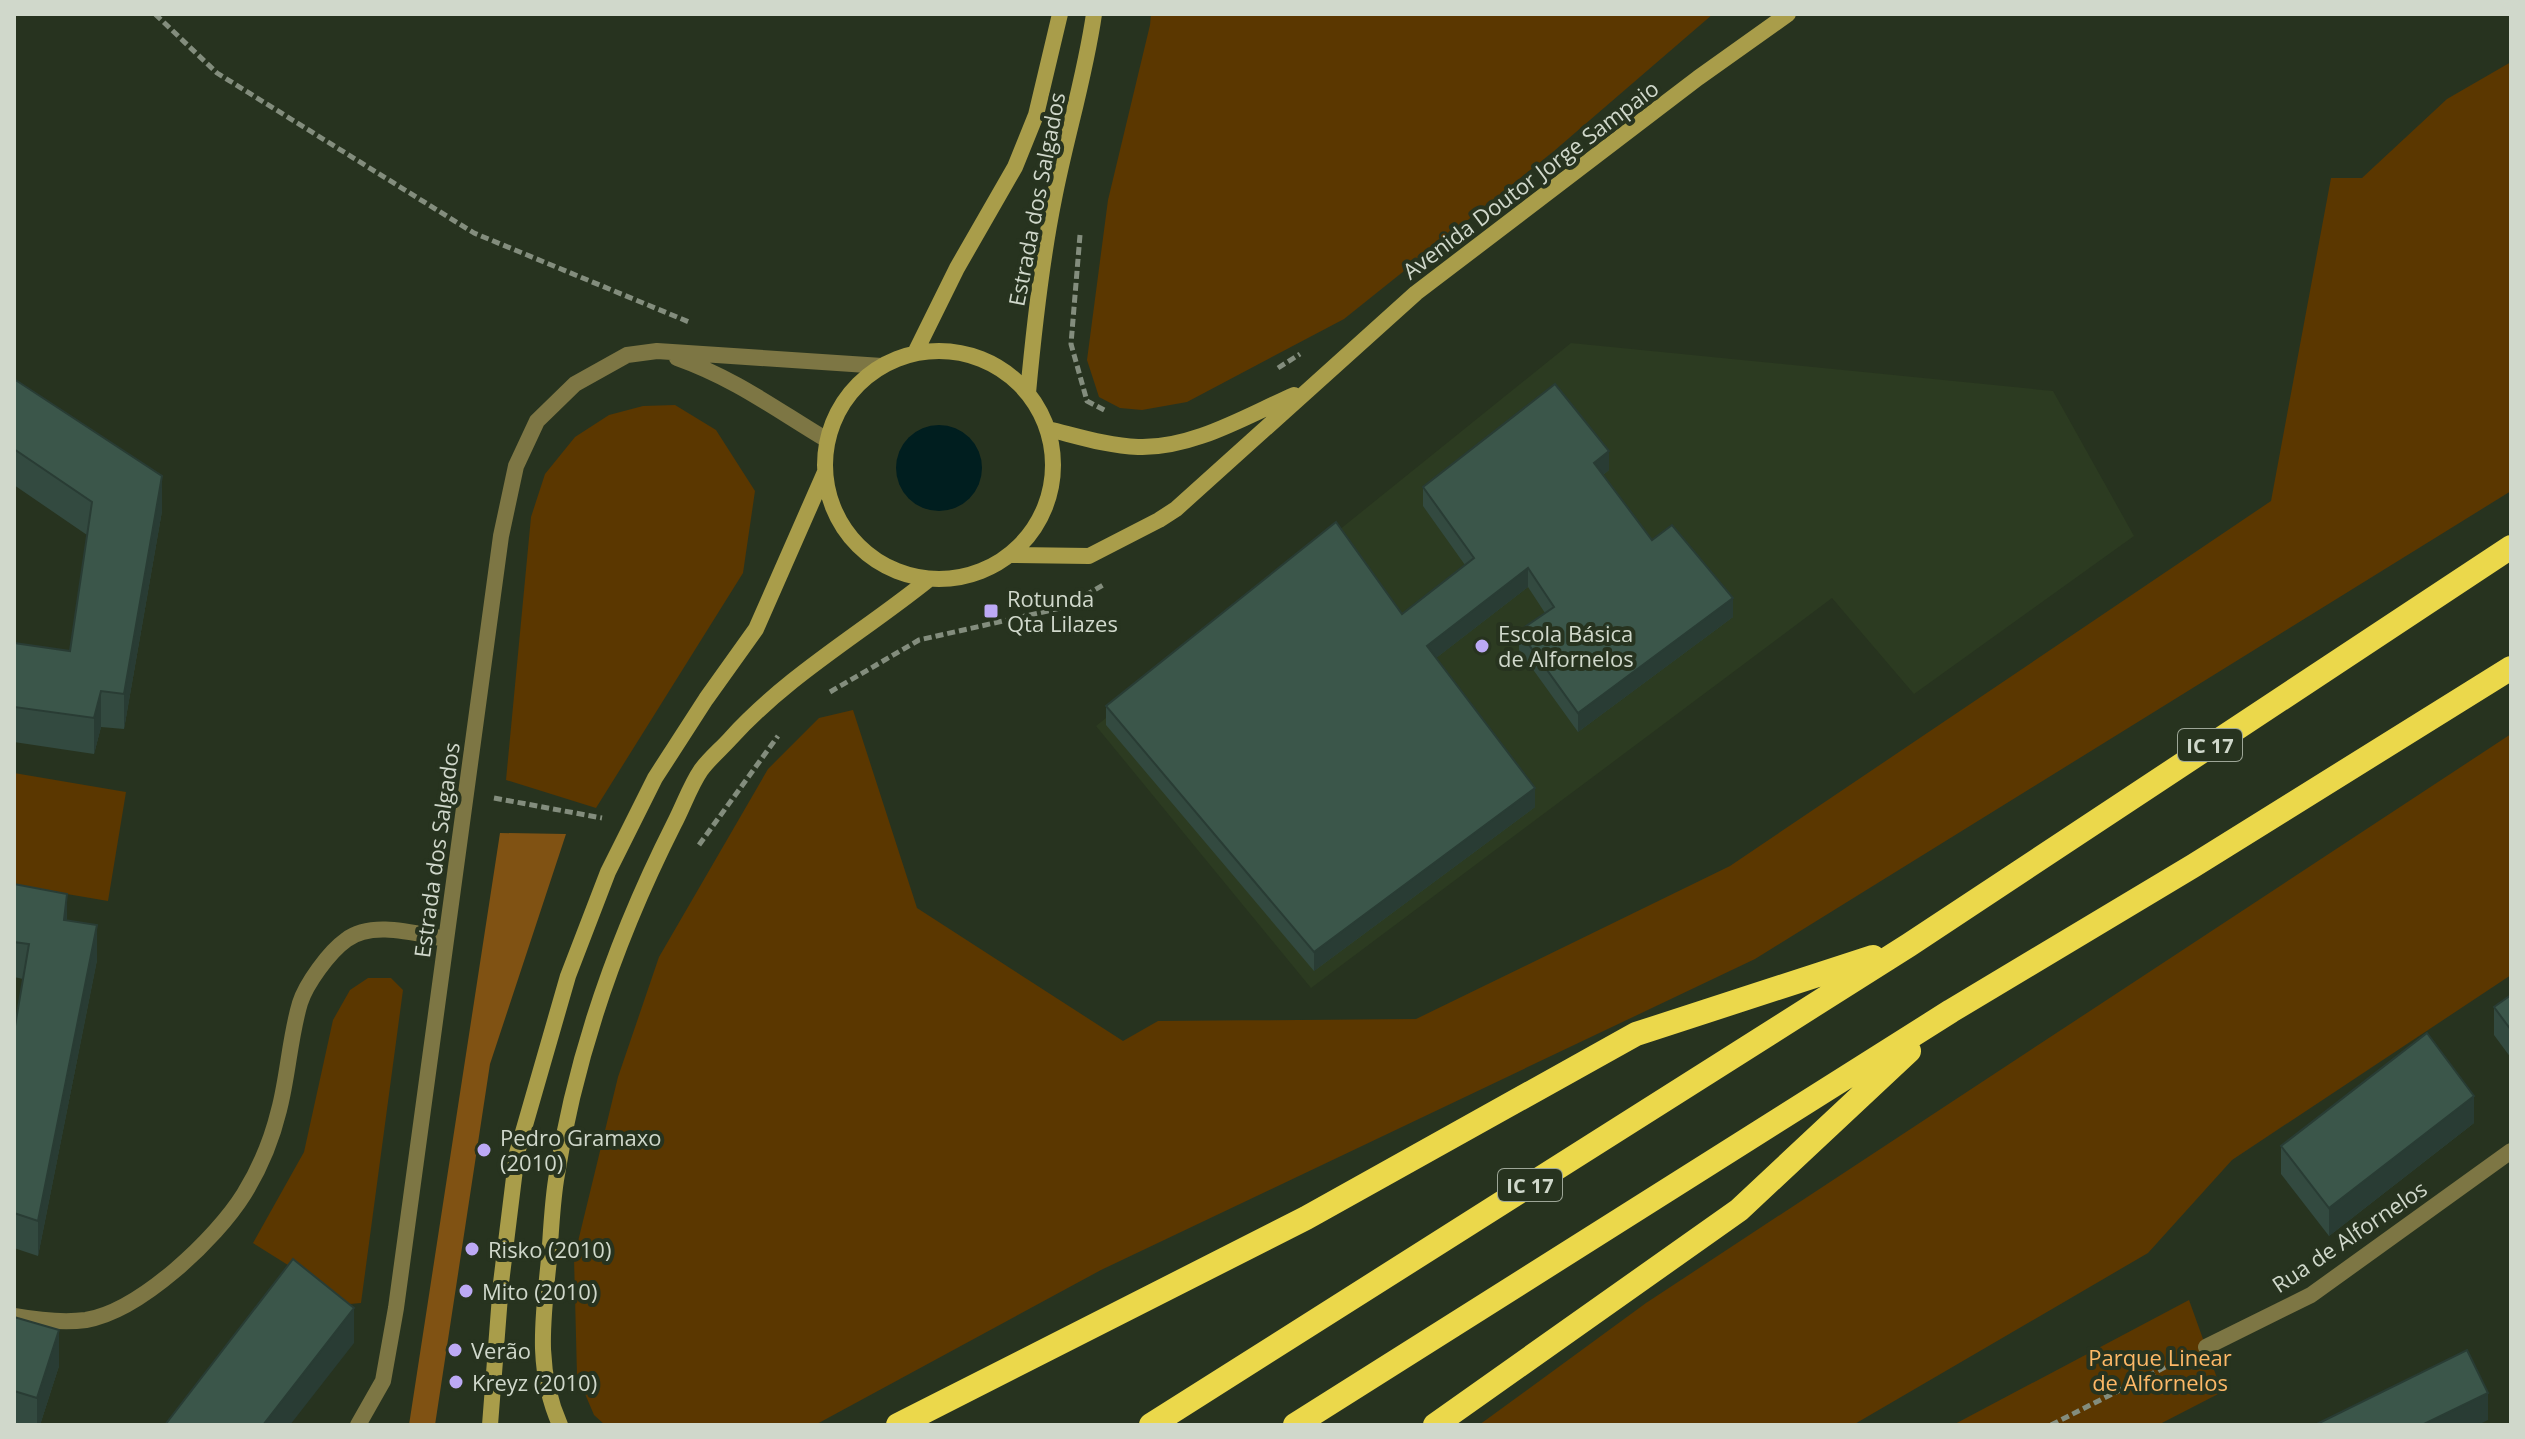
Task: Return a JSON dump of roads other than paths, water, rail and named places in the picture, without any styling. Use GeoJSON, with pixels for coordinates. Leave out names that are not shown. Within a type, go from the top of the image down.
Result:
{"type":"FeatureCollection","features":[{"type":"Feature","properties":{"kind":"highway","name":"IC 17"},"geometry":{"type":"LineString","coordinates":[[1151,1425],[1909,945],[2511,547]]}},
{"type":"Feature","properties":{"kind":"highway"},"geometry":{"type":"LineString","coordinates":[[1295,1425],[1951,1011],[2511,668]]}},
{"type":"Feature","properties":{"kind":"highway"},"geometry":{"type":"LineString","coordinates":[[898,1425],[1306,1218],[1636,1034],[1909,945]]}},
{"type":"Feature","properties":{"kind":"highway"},"geometry":{"type":"LineString","coordinates":[[1435,1425],[1739,1210],[1951,1011]]}},
{"type":"Feature","properties":{"kind":"main road","name":"Estrada dos Salgados"},"geometry":{"type":"LineString","coordinates":[[915,353],[957,268],[1015,167],[1036,115],[1060,14]]}},
{"type":"Feature","properties":{"kind":"main road","name":"Estrada dos Salgados"},"geometry":{"type":"LineString","coordinates":[[1028,393],[1037,295],[1054,198],[1090,47],[1094,14]]}},
{"type":"Feature","properties":{"kind":"main road","name":"Avenida Doutor Jorge Sampaio"},"geometry":{"type":"LineString","coordinates":[[1010,555],[1089,556],[1176,509],[1416,293],[1698,78],[1788,14]]}},
{"type":"Feature","properties":{"kind":"main road"},"geometry":{"type":"LineString","coordinates":[[946,351],[977,357],[1005,371],[1028,393],[1048,429],[1053,463],[1049,498],[1034,529],[1010,555],[985,570],[957,579],[928,580],[896,572],[868,556],[846,532],[831,504],[825,472],[827,440],[838,410],[857,385],[882,366],[915,353],[946,351]]}},
{"type":"Feature","properties":{"kind":"main road","name":"Avenida Doutor Jorge Sampaio"},"geometry":{"type":"LineString","coordinates":[[1048,429],[1122,446],[1165,446],[1204,435],[1307,390]]}},
{"type":"Feature","properties":{"kind":"main road"},"geometry":{"type":"LineString","coordinates":[[490,1425],[501,1283],[517,1153],[568,976],[608,872],[655,778],[756,629],[825,472]]}},
{"type":"Feature","properties":{"kind":"main road"},"geometry":{"type":"LineString","coordinates":[[560,1425],[549,1401],[541,1337],[556,1180],[587,1046],[613,963],[657,857],[701,770],[752,714],[838,644],[881,617],[928,580]]}},
{"type":"Feature","properties":{"kind":"street","name":"Estrada dos Salgados"},"geometry":{"type":"LineString","coordinates":[[358,1425],[383,1381],[396,1308],[495,575],[516,466],[537,421],[575,384],[627,355],[657,351],[882,366]]}},
{"type":"Feature","properties":{"kind":"street"},"geometry":{"type":"LineString","coordinates":[[657,351],[714,371],[827,440]]}},
{"type":"Feature","properties":{"kind":"street"},"geometry":{"type":"LineString","coordinates":[[14,1316],[43,1320],[88,1320],[153,1289],[212,1235],[243,1196],[263,1159],[279,1112],[300,1001],[324,962],[347,939],[366,931],[393,931],[446,939]]}},
{"type":"Feature","properties":{"kind":"street","name":"Rua de Alfornelos"},"geometry":{"type":"LineString","coordinates":[[2206,1347],[2311,1295],[2511,1151]]}},
{"type":"Feature","properties":{"kind":"water"},"geometry":{"type":"Polygon","coordinates":[[[931,425],[947,425],[970,437],[979,451],[982,468],[979,485],[970,499],[947,511],[931,511],[915,504],[903,492],[896,476],[896,460],[903,444],[915,432],[931,425]]]}},
{"type":"Feature","properties":{"kind":"place","name":"Rotunda Qta Lilazes"},"geometry":{"type":"Point","coordinates":[991,611]}},
{"type":"Feature","properties":{"kind":"place","name":"Escola Básica de Alfornelos"},"geometry":{"type":"Point","coordinates":[1482,646]}},
{"type":"Feature","properties":{"kind":"place","name":"Pedro Gramaxo (2010)"},"geometry":{"type":"Point","coordinates":[484,1150]}},
{"type":"Feature","properties":{"kind":"place","name":"Risko (2010)"},"geometry":{"type":"Point","coordinates":[472,1249]}},
{"type":"Feature","properties":{"kind":"place","name":"Mito (2010)"},"geometry":{"type":"Point","coordinates":[466,1291]}},
{"type":"Feature","properties":{"kind":"place","name":"Verão"},"geometry":{"type":"Point","coordinates":[455,1350]}},
{"type":"Feature","properties":{"kind":"place","name":"Kreyz (2010)"},"geometry":{"type":"Point","coordinates":[456,1382]}},
{"type":"Feature","properties":{"kind":"park label","name":"Parque Linear de Alfornelos"},"geometry":{"type":"Point","coordinates":[2160,1370]}}]}
